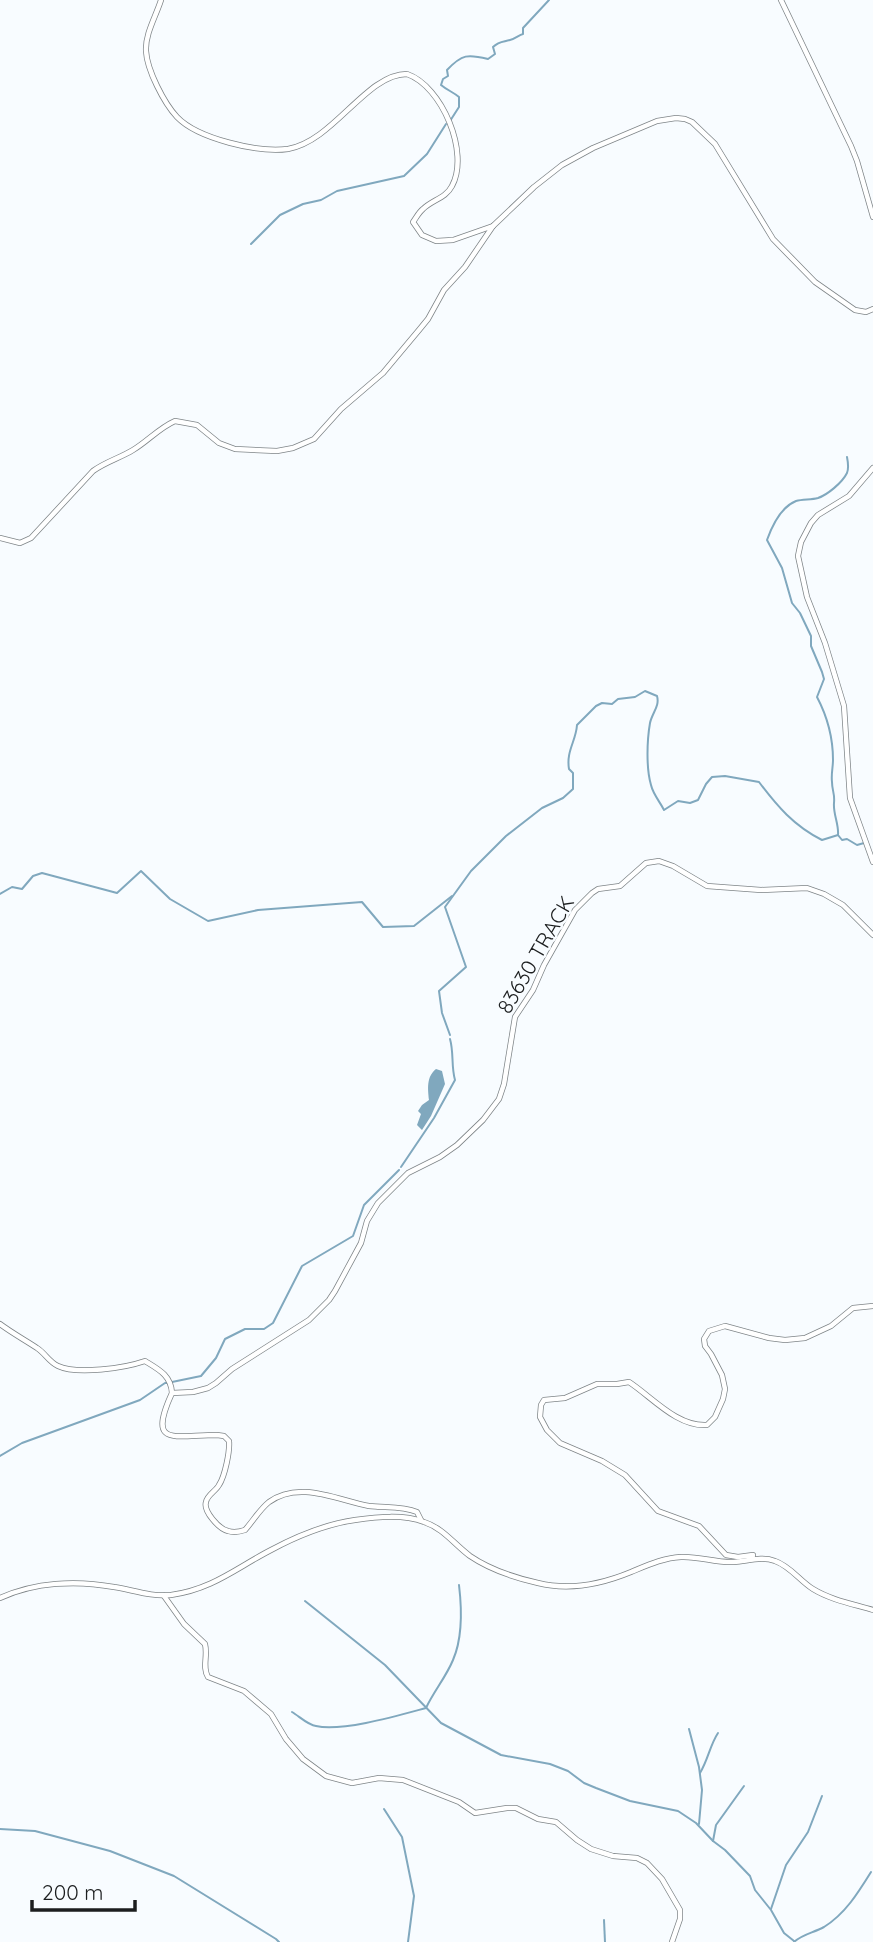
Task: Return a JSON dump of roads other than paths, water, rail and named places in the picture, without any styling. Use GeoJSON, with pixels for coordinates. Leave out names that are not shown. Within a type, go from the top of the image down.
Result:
{"type":"FeatureCollection","features":[{"type":"Feature","properties":{"kind":"street"},"geometry":{"type":"LineString","coordinates":[[161,0],[146,44],[148,62],[166,101],[177,118],[188,126],[240,146],[259,149],[290,148],[307,143],[327,130],[366,94],[381,84],[399,75],[411,75],[432,92],[452,127],[457,148],[456,173],[452,187],[424,208],[413,222],[422,235],[436,241],[453,240],[493,226]]}},
{"type":"Feature","properties":{"kind":"street"},"geometry":{"type":"LineString","coordinates":[[785,1],[790,21],[851,146],[873,217]]}},
{"type":"Feature","properties":{"kind":"street"},"geometry":{"type":"LineString","coordinates":[[0,538],[20,543],[31,538],[93,471],[136,449],[155,432],[175,421],[197,425],[219,443],[236,449],[277,451],[314,439],[341,409],[383,373],[428,320],[444,290],[465,267],[493,226],[534,187],[580,155],[657,121],[670,118],[692,122],[715,144],[773,239],[815,282],[855,310],[866,312],[873,309]]}},
{"type":"Feature","properties":{"kind":"street"},"geometry":{"type":"LineString","coordinates":[[873,468],[849,496],[818,515],[811,523],[801,542],[799,556],[807,597],[825,643],[844,706],[850,798],[873,862]]}},
{"type":"Feature","properties":{"kind":"street","name":"83630 TRACK"},"geometry":{"type":"LineString","coordinates":[[172,1393],[208,1388],[309,1320],[335,1291],[378,1203],[408,1172],[440,1157],[483,1120],[499,1099],[505,1084],[515,1017],[533,990],[575,910],[598,889],[620,886],[646,863],[659,861],[707,886],[761,890],[807,888],[842,905],[873,935]]}},
{"type":"Feature","properties":{"kind":"street"},"geometry":{"type":"LineString","coordinates":[[873,1306],[853,1308],[831,1326],[805,1338],[769,1338],[725,1326],[709,1331],[704,1343],[722,1375],[725,1390],[710,1423],[703,1426],[679,1418],[629,1382],[597,1384],[565,1398],[544,1399],[540,1417],[559,1443],[602,1461],[620,1472],[659,1510],[699,1526],[726,1555],[778,1561],[823,1595],[873,1610]]}},
{"type":"Feature","properties":{"kind":"street"},"geometry":{"type":"LineString","coordinates":[[0,1324],[40,1350],[51,1363],[61,1368],[113,1369],[145,1361],[168,1378],[172,1393],[161,1419],[161,1427],[165,1433],[217,1435],[224,1436],[229,1441],[222,1480],[205,1504],[208,1512],[224,1530],[245,1530],[268,1503],[283,1494],[296,1492],[318,1493],[369,1506],[409,1509],[417,1512],[421,1521]]}},
{"type":"Feature","properties":{"kind":"street"},"geometry":{"type":"LineString","coordinates":[[0,1598],[29,1588],[75,1583],[102,1585],[150,1595],[181,1593],[216,1582],[271,1550],[328,1526],[359,1520],[402,1517],[421,1521],[440,1530],[479,1562],[553,1586],[593,1584],[670,1558],[687,1557],[726,1562],[752,1557]]}},
{"type":"Feature","properties":{"kind":"street"},"geometry":{"type":"LineString","coordinates":[[163,1595],[184,1624],[205,1644],[208,1677],[244,1690],[271,1714],[295,1751],[319,1772],[352,1783],[372,1778],[403,1780],[459,1802],[475,1813],[516,1808],[538,1819],[556,1822],[591,1849],[613,1856],[643,1860],[658,1874],[680,1910],[680,1919],[672,1942]]}},
{"type":"Feature","properties":{"kind":"water"},"geometry":{"type":"Polygon","coordinates":[[[436,1069],[442,1071],[445,1084],[422,1130],[417,1125],[421,1114],[418,1111],[429,1100],[429,1079],[436,1069]]]}},
{"type":"Feature","properties":{"kind":"waterway"},"geometry":{"type":"LineString","coordinates":[[450,121],[459,107],[459,97],[441,85],[443,79],[448,76],[447,70],[466,57],[488,59],[495,54],[495,45],[523,34],[523,28],[549,0]]}},
{"type":"Feature","properties":{"kind":"waterway"},"geometry":{"type":"LineString","coordinates":[[251,244],[280,215],[303,204],[321,200],[337,191],[404,176],[427,154],[446,124]]}},
{"type":"Feature","properties":{"kind":"waterway"},"geometry":{"type":"LineString","coordinates":[[847,457],[847,473],[838,485],[818,498],[799,500],[791,504],[778,517],[767,540],[782,568],[792,603],[811,636],[811,646],[824,679],[817,697],[832,744],[832,785],[838,835],[842,840],[847,839],[857,845],[864,843]]}},
{"type":"Feature","properties":{"kind":"waterway"},"geometry":{"type":"LineString","coordinates":[[450,1035],[442,1013],[439,991],[466,967],[445,907],[471,871],[506,836],[542,808],[563,798],[573,789],[573,773],[568,763],[577,725],[596,706],[635,697],[645,691],[657,696],[649,730],[648,762],[652,788],[664,810],[678,801],[690,803],[698,800],[712,777],[725,776],[759,782],[787,815],[822,840],[838,835]]}},
{"type":"Feature","properties":{"kind":"waterway"},"geometry":{"type":"LineString","coordinates":[[0,894],[12,887],[22,889],[33,876],[42,873],[117,893],[141,871],[170,899],[208,921],[258,910],[362,902],[383,927],[414,926],[452,896]]}},
{"type":"Feature","properties":{"kind":"waterway"},"geometry":{"type":"LineString","coordinates":[[401,1167],[434,1118],[455,1080],[450,1039]]}},
{"type":"Feature","properties":{"kind":"waterway"},"geometry":{"type":"LineString","coordinates":[[172,1382],[201,1376],[216,1358],[225,1339],[245,1329],[264,1329],[273,1323],[302,1266],[353,1236],[364,1205],[399,1170]]}},
{"type":"Feature","properties":{"kind":"waterway"},"geometry":{"type":"LineString","coordinates":[[0,1456],[22,1443],[140,1400],[168,1383]]}},
{"type":"Feature","properties":{"kind":"waterway"},"geometry":{"type":"LineString","coordinates":[[292,1712],[316,1726],[340,1727],[426,1708],[447,1672],[459,1642],[459,1585]]}},
{"type":"Feature","properties":{"kind":"waterway"},"geometry":{"type":"LineString","coordinates":[[305,1601],[385,1665],[441,1723],[501,1755],[550,1764],[568,1771],[596,1788],[630,1801],[678,1811],[696,1823],[750,1876],[755,1890],[784,1933],[794,1941]]}},
{"type":"Feature","properties":{"kind":"waterway"},"geometry":{"type":"LineString","coordinates":[[689,1729],[702,1790],[699,1824]]}},
{"type":"Feature","properties":{"kind":"waterway"},"geometry":{"type":"LineString","coordinates":[[700,1773],[718,1733]]}},
{"type":"Feature","properties":{"kind":"waterway"},"geometry":{"type":"LineString","coordinates":[[713,1841],[716,1825],[744,1786]]}},
{"type":"Feature","properties":{"kind":"waterway"},"geometry":{"type":"LineString","coordinates":[[771,1909],[786,1865],[808,1832],[822,1796]]}},
{"type":"Feature","properties":{"kind":"waterway"},"geometry":{"type":"LineString","coordinates":[[384,1809],[402,1837],[414,1896],[408,1942]]}},
{"type":"Feature","properties":{"kind":"waterway"},"geometry":{"type":"LineString","coordinates":[[0,1829],[35,1831],[110,1851],[174,1876],[279,1942]]}},
{"type":"Feature","properties":{"kind":"waterway"},"geometry":{"type":"LineString","coordinates":[[794,1942],[824,1927],[838,1916],[871,1872]]}},
{"type":"Feature","properties":{"kind":"waterway"},"geometry":{"type":"LineString","coordinates":[[604,1920],[605,1942]]}}]}
